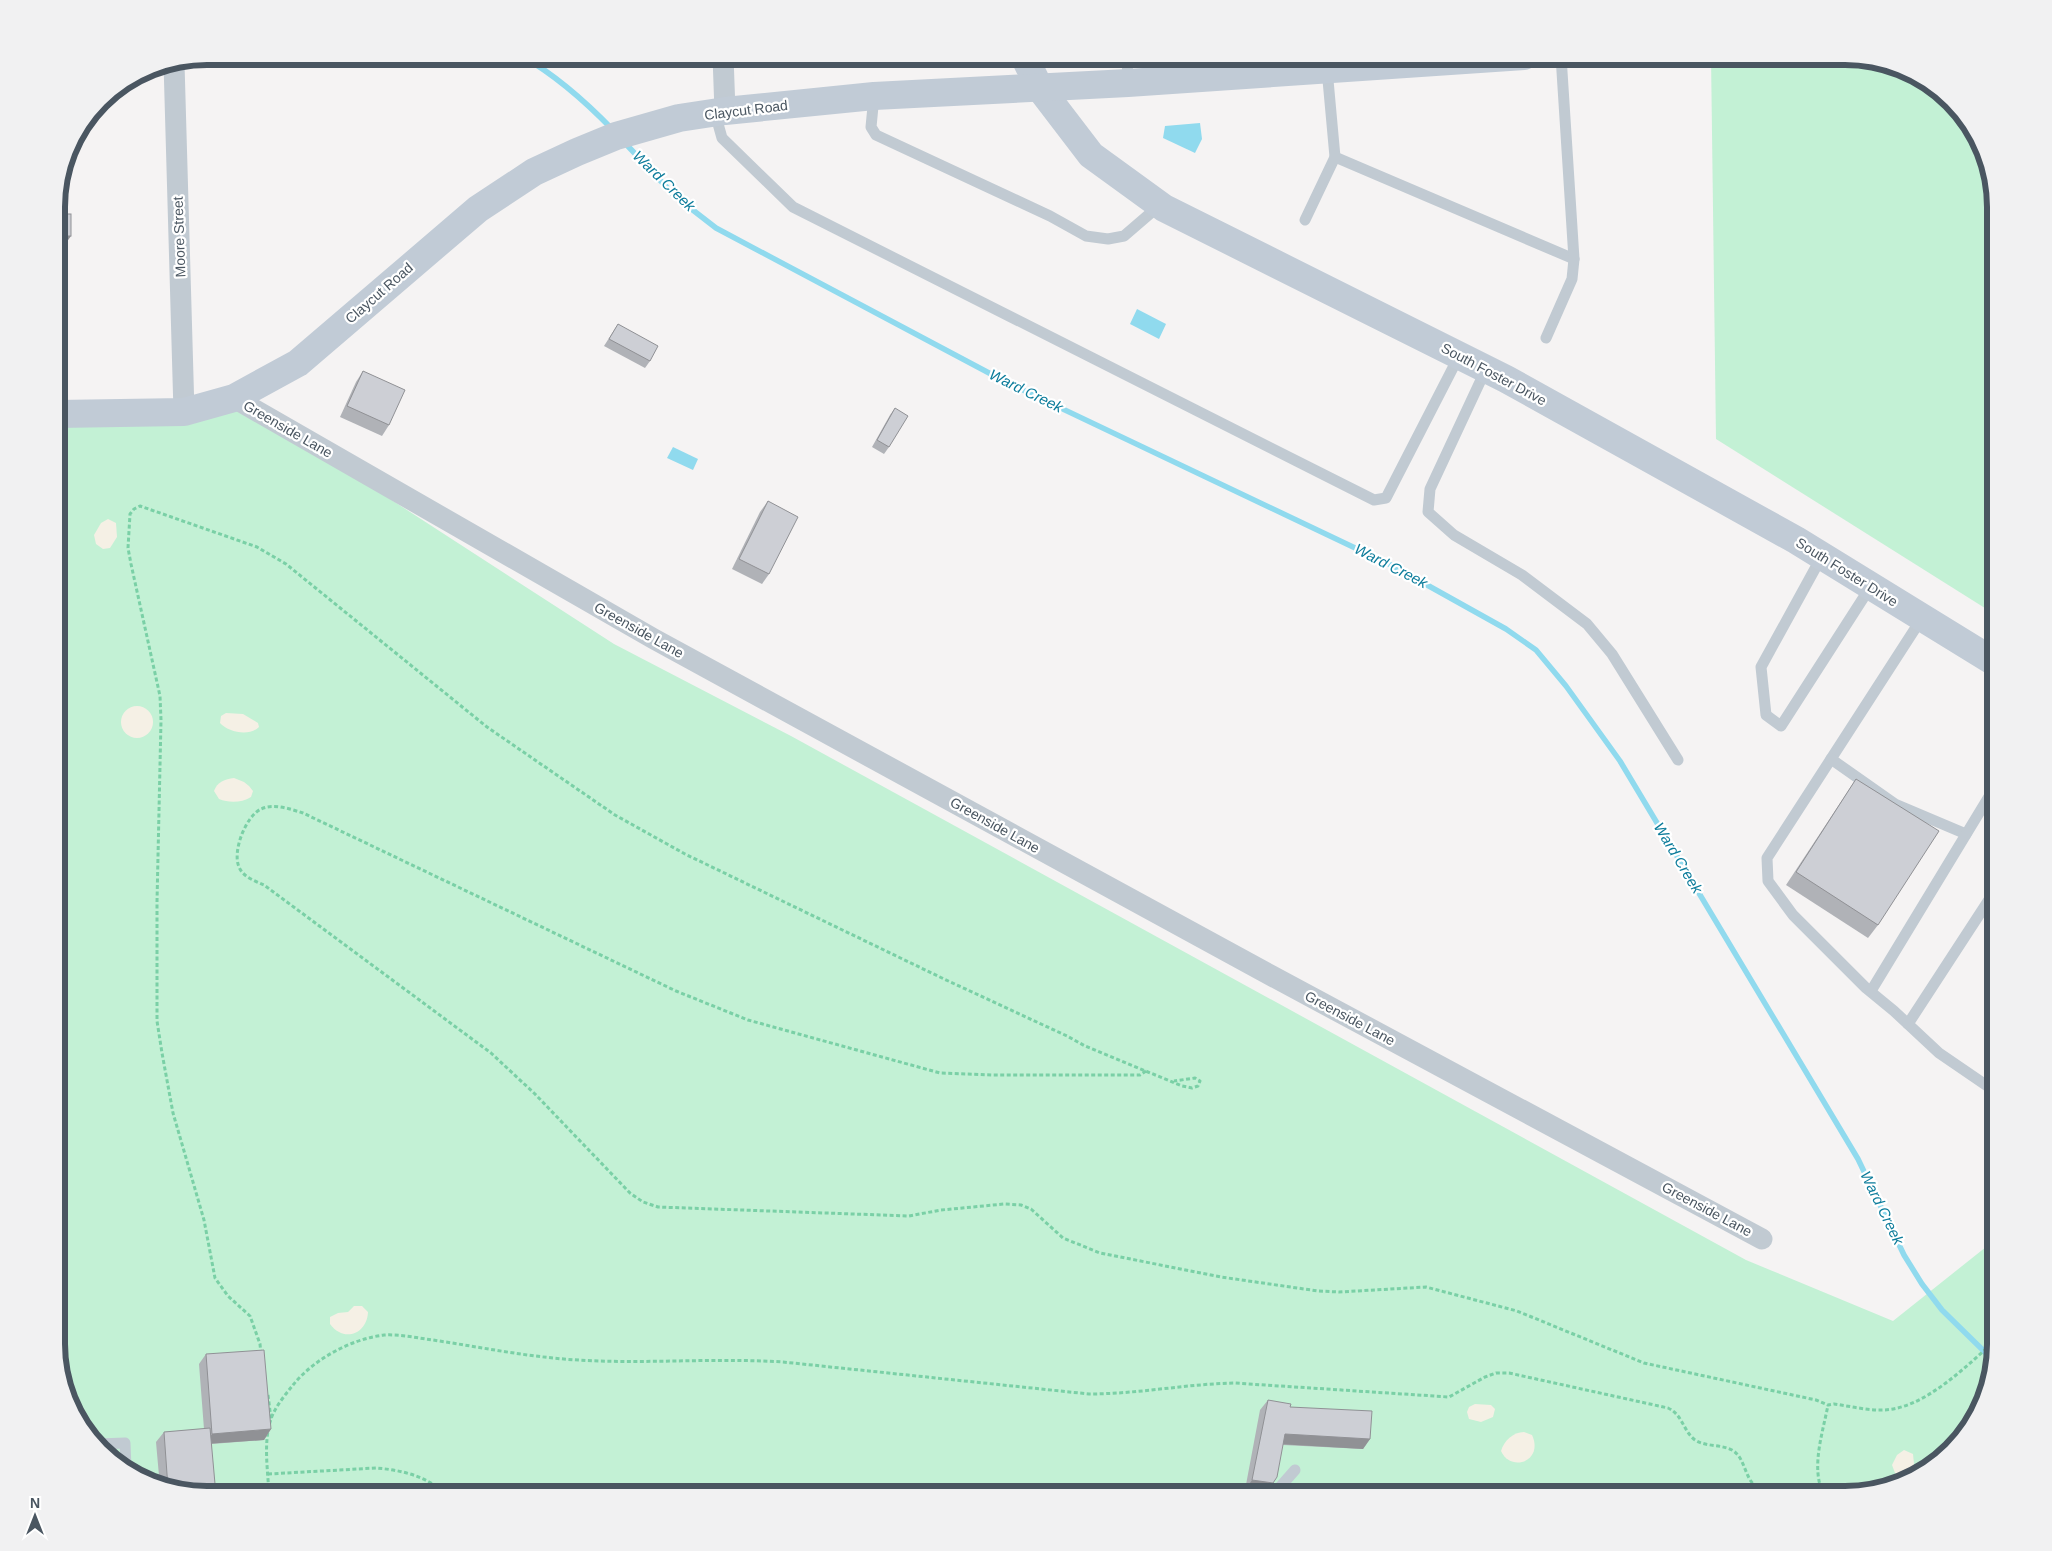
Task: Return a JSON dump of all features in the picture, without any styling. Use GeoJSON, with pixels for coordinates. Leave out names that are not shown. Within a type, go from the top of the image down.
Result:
{"type":"FeatureCollection","features":[{"type":"Feature","properties":{"kind":"street"},"geometry":{"type":"LineString","coordinates":[[720,112],[723,65]]}},
{"type":"Feature","properties":{"kind":"street","name":"South Foster Drive"},"geometry":{"type":"LineString","coordinates":[[1028,65],[1039,87],[1091,155],[1160,205],[1486,369],[1822,556],[1987,658]]}},
{"type":"Feature","properties":{"kind":"street","name":"Claycut Road"},"geometry":{"type":"LineString","coordinates":[[65,414],[184,412],[234,398],[298,363],[478,209],[534,172],[616,136],[661,123],[720,112],[874,96],[1039,87],[1128,69],[1267,65],[1327,69],[1388,65]]}},
{"type":"Feature","properties":{"kind":"street","name":"Moore Street"},"geometry":{"type":"LineString","coordinates":[[174,69],[184,412]]}},
{"type":"Feature","properties":{"kind":"street","name":"Greenside Lane"},"geometry":{"type":"LineString","coordinates":[[234,398],[662,644],[1281,981],[1762,1239]]}},
{"type":"Feature","properties":{"kind":"lane"},"geometry":{"type":"LineString","coordinates":[[1546,338],[1572,279],[1574,259],[1562,65]]}},
{"type":"Feature","properties":{"kind":"lane"},"geometry":{"type":"LineString","coordinates":[[1306,220],[1335,157],[1327,69]]}},
{"type":"Feature","properties":{"kind":"lane"},"geometry":{"type":"LineString","coordinates":[[874,96],[871,127],[876,135],[1050,216],[1086,236],[1108,239],[1124,236],[1160,205]]}},
{"type":"Feature","properties":{"kind":"lane"},"geometry":{"type":"LineString","coordinates":[[720,112],[722,138],[793,207],[1374,500],[1386,498],[1459,356]]}},
{"type":"Feature","properties":{"kind":"lane"},"geometry":{"type":"LineString","coordinates":[[1335,157],[1574,259]]}},
{"type":"Feature","properties":{"kind":"lane"},"geometry":{"type":"LineString","coordinates":[[1486,369],[1430,489],[1428,512],[1454,535],[1522,575],[1587,624],[1612,654],[1678,760]]}},
{"type":"Feature","properties":{"kind":"lane"},"geometry":{"type":"LineString","coordinates":[[1822,556],[1761,667],[1766,715],[1781,726],[1871,586]]}},
{"type":"Feature","properties":{"kind":"lane"},"geometry":{"type":"LineString","coordinates":[[1922,618],[1768,858],[1768,881],[1793,915],[1871,991],[1939,1053],[1987,1086]]}},
{"type":"Feature","properties":{"kind":"lane"},"geometry":{"type":"LineString","coordinates":[[1831,759],[1895,804],[1966,834]]}},
{"type":"Feature","properties":{"kind":"lane"},"geometry":{"type":"LineString","coordinates":[[1871,991],[1987,800]]}},
{"type":"Feature","properties":{"kind":"lane"},"geometry":{"type":"LineString","coordinates":[[1908,1024],[1987,903]]}},
{"type":"Feature","properties":{"kind":"lane"},"geometry":{"type":"LineString","coordinates":[[106,1444],[125,1443],[126,1460]]}},
{"type":"Feature","properties":{"kind":"lane"},"geometry":{"type":"LineString","coordinates":[[1281,1486],[1295,1470]]}},
{"type":"Feature","properties":{"kind":"path"},"geometry":{"type":"LineString","coordinates":[[262,1360],[260,1344],[250,1316],[228,1296],[215,1278],[204,1220],[173,1113],[157,1021],[157,902],[161,720],[160,696],[128,548],[130,514],[140,506],[257,547],[286,564],[487,727],[615,815],[685,854],[1085,1046],[1174,1081],[1182,1086],[1192,1088],[1198,1086],[1200,1081],[1195,1078],[1174,1081]]}},
{"type":"Feature","properties":{"kind":"path"},"geometry":{"type":"LineString","coordinates":[[1146,1071],[1140,1075],[940,1073],[748,1020],[676,991],[567,937],[303,813],[276,806],[262,808],[247,822],[239,845],[237,857],[239,868],[246,876],[264,885],[491,1053],[535,1094],[630,1193],[643,1202],[658,1207],[909,1216],[941,1210],[1004,1204],[1021,1205],[1031,1209],[1063,1238],[1100,1253],[1221,1277],[1318,1291],[1339,1292],[1426,1287],[1516,1311],[1644,1363],[1816,1400],[1828,1405],[1892,1410],[1923,1398],[1951,1379],[1987,1348]]}},
{"type":"Feature","properties":{"kind":"path"},"geometry":{"type":"LineString","coordinates":[[271,1419],[283,1397],[301,1375],[316,1363],[366,1338],[386,1335],[448,1342],[553,1358],[648,1361],[736,1359],[774,1361],[1090,1394],[1127,1393],[1203,1384],[1234,1383],[1449,1397],[1485,1377],[1496,1373],[1510,1373],[1668,1408],[1678,1415],[1695,1440],[1725,1448],[1738,1455],[1752,1483],[1756,1486]]}},
{"type":"Feature","properties":{"kind":"path"},"geometry":{"type":"LineString","coordinates":[[266,1386],[271,1419],[268,1438],[269,1486]]}},
{"type":"Feature","properties":{"kind":"path"},"geometry":{"type":"LineString","coordinates":[[1820,1486],[1818,1458],[1828,1405]]}},
{"type":"Feature","properties":{"kind":"path"},"geometry":{"type":"LineString","coordinates":[[268,1474],[376,1468],[415,1475],[432,1486]]}},
{"type":"Feature","properties":{"kind":"green space"},"geometry":{"type":"Polygon","coordinates":[[[1711,65],[1863,66],[1891,73],[1924,89],[1952,113],[1963,128],[1979,161],[1986,189],[1987,609],[1716,439],[1711,65]]]}},
{"type":"Feature","properties":{"kind":"green space"},"geometry":{"type":"Polygon","coordinates":[[[234,398],[614,644],[791,736],[1746,1260],[1893,1321],[1987,1246],[1986,1362],[1979,1390],[1972,1407],[1952,1438],[1924,1462],[1891,1478],[1863,1485],[1845,1486],[207,1486],[179,1483],[144,1471],[113,1451],[89,1423],[73,1390],[65,1353],[65,410],[234,398]]]}},
{"type":"Feature","properties":{"kind":"sand"},"geometry":{"type":"Polygon","coordinates":[[[108,519],[116,523],[117,537],[110,548],[103,549],[96,544],[94,535],[101,523],[108,519]]]}},
{"type":"Feature","properties":{"kind":"sand"},"geometry":{"type":"Polygon","coordinates":[[[137,706],[148,711],[153,722],[148,733],[137,738],[126,733],[121,722],[126,711],[137,706]]]}},
{"type":"Feature","properties":{"kind":"sand"},"geometry":{"type":"Polygon","coordinates":[[[226,713],[243,714],[258,723],[259,727],[244,733],[228,729],[220,723],[221,716],[226,713]]]}},
{"type":"Feature","properties":{"kind":"sand"},"geometry":{"type":"Polygon","coordinates":[[[234,778],[249,786],[253,791],[251,797],[235,802],[219,799],[214,791],[217,785],[225,780],[234,778]]]}},
{"type":"Feature","properties":{"kind":"sand"},"geometry":{"type":"Polygon","coordinates":[[[354,1306],[362,1306],[368,1312],[364,1326],[359,1330],[354,1333],[342,1333],[330,1324],[330,1317],[338,1313],[348,1312],[354,1306]]]}},
{"type":"Feature","properties":{"kind":"sand"},"geometry":{"type":"Polygon","coordinates":[[[1475,1404],[1491,1405],[1495,1409],[1493,1417],[1481,1422],[1469,1419],[1467,1412],[1469,1407],[1475,1404]]]}},
{"type":"Feature","properties":{"kind":"sand"},"geometry":{"type":"Polygon","coordinates":[[[1524,1432],[1532,1435],[1535,1444],[1534,1452],[1525,1461],[1518,1462],[1506,1458],[1501,1451],[1502,1447],[1513,1435],[1524,1432]]]}},
{"type":"Feature","properties":{"kind":"sand"},"geometry":{"type":"Polygon","coordinates":[[[1904,1450],[1913,1454],[1914,1464],[1912,1469],[1899,1475],[1895,1473],[1892,1465],[1897,1455],[1904,1450]]]}},
{"type":"Feature","properties":{"kind":"water"},"geometry":{"type":"Polygon","coordinates":[[[1200,123],[1202,139],[1195,153],[1163,138],[1165,126],[1200,123]]]}},
{"type":"Feature","properties":{"kind":"water"},"geometry":{"type":"Polygon","coordinates":[[[1137,309],[1166,324],[1159,339],[1130,324],[1137,309]]]}},
{"type":"Feature","properties":{"kind":"water"},"geometry":{"type":"Polygon","coordinates":[[[673,447],[698,459],[693,470],[667,458],[673,447]]]}},
{"type":"Feature","properties":{"kind":"building"},"geometry":{"type":"Polygon","coordinates":[[[65,214],[71,214],[71,236],[65,236],[65,214]]]}},
{"type":"Feature","properties":{"kind":"building"},"geometry":{"type":"Polygon","coordinates":[[[618,324],[658,346],[650,361],[609,339],[618,324]]]}},
{"type":"Feature","properties":{"kind":"building"},"geometry":{"type":"Polygon","coordinates":[[[363,371],[405,390],[389,425],[347,406],[363,371]]]}},
{"type":"Feature","properties":{"kind":"building"},"geometry":{"type":"Polygon","coordinates":[[[895,408],[908,416],[889,447],[877,440],[895,408]]]}},
{"type":"Feature","properties":{"kind":"building"},"geometry":{"type":"Polygon","coordinates":[[[768,501],[798,517],[769,574],[739,559],[768,501]]]}},
{"type":"Feature","properties":{"kind":"building"},"geometry":{"type":"Polygon","coordinates":[[[1856,779],[1939,831],[1878,925],[1796,872],[1856,779]]]}},
{"type":"Feature","properties":{"kind":"building"},"geometry":{"type":"Polygon","coordinates":[[[264,1350],[271,1429],[212,1434],[206,1354],[264,1350]]]}},
{"type":"Feature","properties":{"kind":"building"},"geometry":{"type":"Polygon","coordinates":[[[1268,1400],[1291,1404],[1290,1407],[1372,1411],[1370,1439],[1285,1434],[1277,1477],[1273,1483],[1252,1480],[1268,1400]]]}},
{"type":"Feature","properties":{"kind":"building"},"geometry":{"type":"Polygon","coordinates":[[[210,1428],[215,1486],[189,1485],[167,1480],[164,1432],[210,1428]]]}},
{"type":"Feature","properties":{"kind":"waterway","name":"Ward Creek"},"geometry":{"type":"LineString","coordinates":[[536,65],[570,90],[613,130]]}},
{"type":"Feature","properties":{"kind":"waterway","name":"Ward Creek"},"geometry":{"type":"LineString","coordinates":[[624,142],[676,197],[716,228],[1006,382],[1393,566],[1506,629],[1536,650],[1566,686],[1620,761],[1858,1159],[1904,1255],[1922,1284],[1942,1310],[1986,1354]]}}]}
